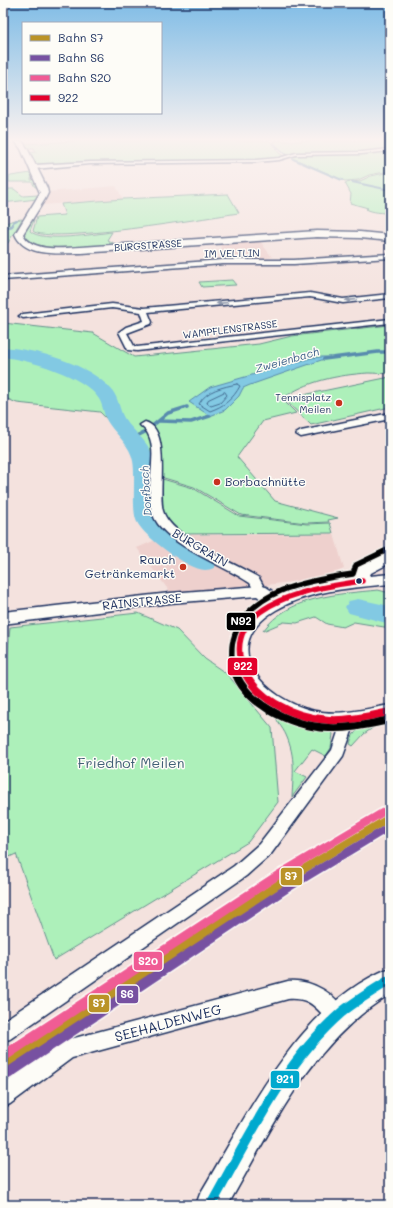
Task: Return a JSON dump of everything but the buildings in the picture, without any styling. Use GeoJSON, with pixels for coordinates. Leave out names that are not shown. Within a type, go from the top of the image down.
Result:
{"type":"FeatureCollection","features":[{"type":"Feature","properties":{"kind":"street","name":"BURGSTRASSE"},"geometry":{"type":"LineString","coordinates":[[42,197],[20,232],[19,237],[24,243],[42,249],[81,250],[317,234],[360,235],[390,238]]}},
{"type":"Feature","properties":{"kind":"street","name":"IM VELTLIN"},"geometry":{"type":"LineString","coordinates":[[3,278],[223,262],[294,262],[390,256]]}},
{"type":"Feature","properties":{"kind":"street"},"geometry":{"type":"LineString","coordinates":[[23,316],[112,306],[144,310],[310,295],[343,300],[390,296]]}},
{"type":"Feature","properties":{"kind":"street","name":"WAMPFLENSTRASSE"},"geometry":{"type":"LineString","coordinates":[[144,310],[148,322],[144,325],[128,328],[123,332],[130,348],[137,350],[228,340],[235,337],[390,321]]}},
{"type":"Feature","properties":{"kind":"street"},"geometry":{"type":"LineString","coordinates":[[301,434],[390,416]]}},
{"type":"Feature","properties":{"kind":"street","name":"BURGRAIN"},"geometry":{"type":"LineString","coordinates":[[145,425],[152,434],[156,450],[155,504],[162,522],[176,535],[255,580],[260,591]]}},
{"type":"Feature","properties":{"kind":"street"},"geometry":{"type":"LineString","coordinates":[[362,581],[361,572],[390,557]]}},
{"type":"Feature","properties":{"kind":"street"},"geometry":{"type":"LineString","coordinates":[[390,579],[332,585],[305,592],[277,602],[255,617],[243,631],[238,647],[241,665],[248,679],[259,692],[269,700],[291,711],[320,719],[349,720],[390,712]]}},
{"type":"Feature","properties":{"kind":"street"},"geometry":{"type":"LineString","coordinates":[[260,591],[277,602]]}},
{"type":"Feature","properties":{"kind":"street","name":"RAINSTRASSE"},"geometry":{"type":"LineString","coordinates":[[3,618],[170,598],[260,591]]}},
{"type":"Feature","properties":{"kind":"street"},"geometry":{"type":"LineString","coordinates":[[3,1032],[240,871],[265,849],[338,752],[349,720]]}},
{"type":"Feature","properties":{"kind":"street"},"geometry":{"type":"LineString","coordinates":[[211,1205],[280,1087],[307,1049],[338,1016],[365,995],[390,980]]}},
{"type":"Feature","properties":{"kind":"street","name":"SEEHALDENWEG"},"geometry":{"type":"LineString","coordinates":[[3,1097],[67,1050],[288,990],[296,989],[310,991],[338,1016]]}},
{"type":"Feature","properties":{"kind":"shaded area"},"geometry":{"type":"Polygon","coordinates":[[[45,197],[122,197],[123,199],[42,205],[45,197]]]}},
{"type":"Feature","properties":{"kind":"shaded area"},"geometry":{"type":"Polygon","coordinates":[[[259,240],[272,257],[261,259],[228,260],[219,243],[259,240]]]}},
{"type":"Feature","properties":{"kind":"shaded area"},"geometry":{"type":"Polygon","coordinates":[[[334,534],[344,569],[325,576],[306,580],[244,588],[170,592],[137,548],[167,535],[334,534]]]}},
{"type":"Feature","properties":{"kind":"shaded area"},"geometry":{"type":"Polygon","coordinates":[[[390,810],[390,829],[361,844],[247,918],[3,1086],[3,1057],[318,848],[390,810]]]}},
{"type":"Feature","properties":{"kind":"green space"},"geometry":{"type":"Polygon","coordinates":[[[3,197],[37,197],[37,199],[3,203],[3,197]]]}},
{"type":"Feature","properties":{"kind":"green space"},"geometry":{"type":"Polygon","coordinates":[[[230,197],[239,213],[97,233],[67,235],[45,234],[33,231],[37,217],[65,215],[61,204],[123,199],[230,197]]]}},
{"type":"Feature","properties":{"kind":"green space"},"geometry":{"type":"Polygon","coordinates":[[[351,197],[390,197],[390,214],[372,211],[366,209],[368,208],[350,203],[351,197]]]}},
{"type":"Feature","properties":{"kind":"green space"},"geometry":{"type":"Polygon","coordinates":[[[33,218],[34,220],[30,231],[36,235],[69,237],[112,232],[107,240],[119,246],[59,249],[37,246],[28,242],[23,235],[33,218]]]}},
{"type":"Feature","properties":{"kind":"green space"},"geometry":{"type":"Polygon","coordinates":[[[22,219],[8,243],[3,244],[3,224],[22,219]]]}},
{"type":"Feature","properties":{"kind":"green space"},"geometry":{"type":"Polygon","coordinates":[[[232,280],[236,285],[202,287],[199,282],[232,280]]]}},
{"type":"Feature","properties":{"kind":"green space"},"geometry":{"type":"Polygon","coordinates":[[[3,323],[93,333],[134,357],[259,344],[292,336],[390,325],[390,373],[368,373],[334,377],[312,383],[291,393],[282,399],[296,413],[263,421],[237,457],[275,501],[338,518],[328,520],[329,522],[306,523],[241,515],[194,487],[164,478],[100,412],[17,403],[3,397],[3,323]]]}},
{"type":"Feature","properties":{"kind":"green space","name":"Tennisplatz Meilen"},"geometry":{"type":"Polygon","coordinates":[[[390,377],[390,407],[311,425],[284,399],[390,377]]]}},
{"type":"Feature","properties":{"kind":"green space"},"geometry":{"type":"Polygon","coordinates":[[[159,478],[193,488],[239,516],[307,524],[330,523],[333,533],[182,534],[172,527],[158,504],[159,478]]]}},
{"type":"Feature","properties":{"kind":"green space"},"geometry":{"type":"Polygon","coordinates":[[[378,590],[390,593],[390,628],[354,622],[343,627],[327,624],[316,617],[297,623],[284,622],[263,631],[274,619],[286,610],[300,604],[315,599],[347,593],[378,590]]]}},
{"type":"Feature","properties":{"kind":"green space","name":"Friedhof Meilen"},"geometry":{"type":"Polygon","coordinates":[[[138,613],[177,630],[205,659],[227,674],[272,728],[278,802],[248,842],[54,960],[16,854],[3,860],[3,673],[6,672],[10,627],[138,613]]]}},
{"type":"Feature","properties":{"kind":"green space"},"geometry":{"type":"Polygon","coordinates":[[[275,713],[303,724],[330,729],[333,734],[331,748],[326,756],[312,749],[295,771],[307,777],[292,797],[293,758],[286,735],[276,718],[275,713]]]}},
{"type":"Feature","properties":{"kind":"green space"},"geometry":{"type":"Polygon","coordinates":[[[374,727],[364,734],[353,746],[350,744],[351,739],[358,730],[374,727]]]}},
{"type":"Feature","properties":{"kind":"water"},"geometry":{"type":"Polygon","coordinates":[[[330,357],[243,388],[239,396],[225,410],[210,416],[189,402],[210,387],[311,358],[330,357]]]}},
{"type":"Feature","properties":{"kind":"waterway"},"geometry":{"type":"LineString","coordinates":[[9,227],[17,220]]}},
{"type":"Feature","properties":{"kind":"waterway"},"geometry":{"type":"LineString","coordinates":[[3,229],[9,227]]}},
{"type":"Feature","properties":{"kind":"waterway","name":"Dorfbach"},"geometry":{"type":"LineString","coordinates":[[3,352],[29,356],[57,365],[84,378],[105,394],[109,400],[115,419],[136,443],[142,455],[145,469],[148,522],[153,529],[167,540],[205,563]]}},
{"type":"Feature","properties":{"kind":"waterway","name":"Zweienbach"},"geometry":{"type":"LineString","coordinates":[[324,359],[378,352],[390,352]]}},
{"type":"Feature","properties":{"kind":"waterway","name":"Zweienbach"},"geometry":{"type":"LineString","coordinates":[[151,427],[168,413],[187,407]]}},
{"type":"Feature","properties":{"kind":"waterway","name":"Zweienbach"},"geometry":{"type":"LineString","coordinates":[[159,421],[191,422],[210,416]]}},
{"type":"Feature","properties":{"kind":"waterway","name":"Zweienbach"},"geometry":{"type":"LineString","coordinates":[[133,438],[145,432]]}},
{"type":"Feature","properties":{"kind":"waterway","name":"Dorfbach"},"geometry":{"type":"LineString","coordinates":[[358,607],[390,615]]}},
{"type":"Feature","properties":{"kind":"rail line","name":"S20"},"geometry":{"type":"LineString","coordinates":[[3,1057],[278,875],[386,810]]}},
{"type":"Feature","properties":{"kind":"rail line","name":"S7"},"geometry":{"type":"LineString","coordinates":[[3,1067],[282,882],[390,817]]}},
{"type":"Feature","properties":{"kind":"rail line","name":"S6"},"geometry":{"type":"LineString","coordinates":[[7,1074],[286,889],[390,826]]}},
{"type":"Feature","properties":{"kind":"transit line","name":"N92"},"geometry":{"type":"LineString","coordinates":[[387,550],[356,565],[353,574],[326,578],[298,585],[272,595],[260,602],[249,611],[238,627],[232,646],[232,663],[237,678],[247,691],[259,702],[274,712],[290,719],[306,724],[330,728],[356,726],[390,720]]}},
{"type":"Feature","properties":{"kind":"transit line","name":"922"},"geometry":{"type":"LineString","coordinates":[[362,581],[305,591],[277,602],[265,609],[247,626],[241,640],[240,656],[243,669],[258,691],[281,707],[308,716],[330,720],[356,718],[390,712]]}},
{"type":"Feature","properties":{"kind":"transit line","name":"921"},"geometry":{"type":"LineString","coordinates":[[211,1205],[283,1081],[300,1058],[318,1036],[338,1016],[350,1006],[390,980]]}},
{"type":"Feature","properties":{"kind":"place","name":"Tennisplatz Meilen"},"geometry":{"type":"Point","coordinates":[339,403]}},
{"type":"Feature","properties":{"kind":"place","name":"Borbachnütte"},"geometry":{"type":"Point","coordinates":[217,482]}},
{"type":"Feature","properties":{"kind":"place","name":"Rauch Getränkemarkt"},"geometry":{"type":"Point","coordinates":[183,567]}}]}
